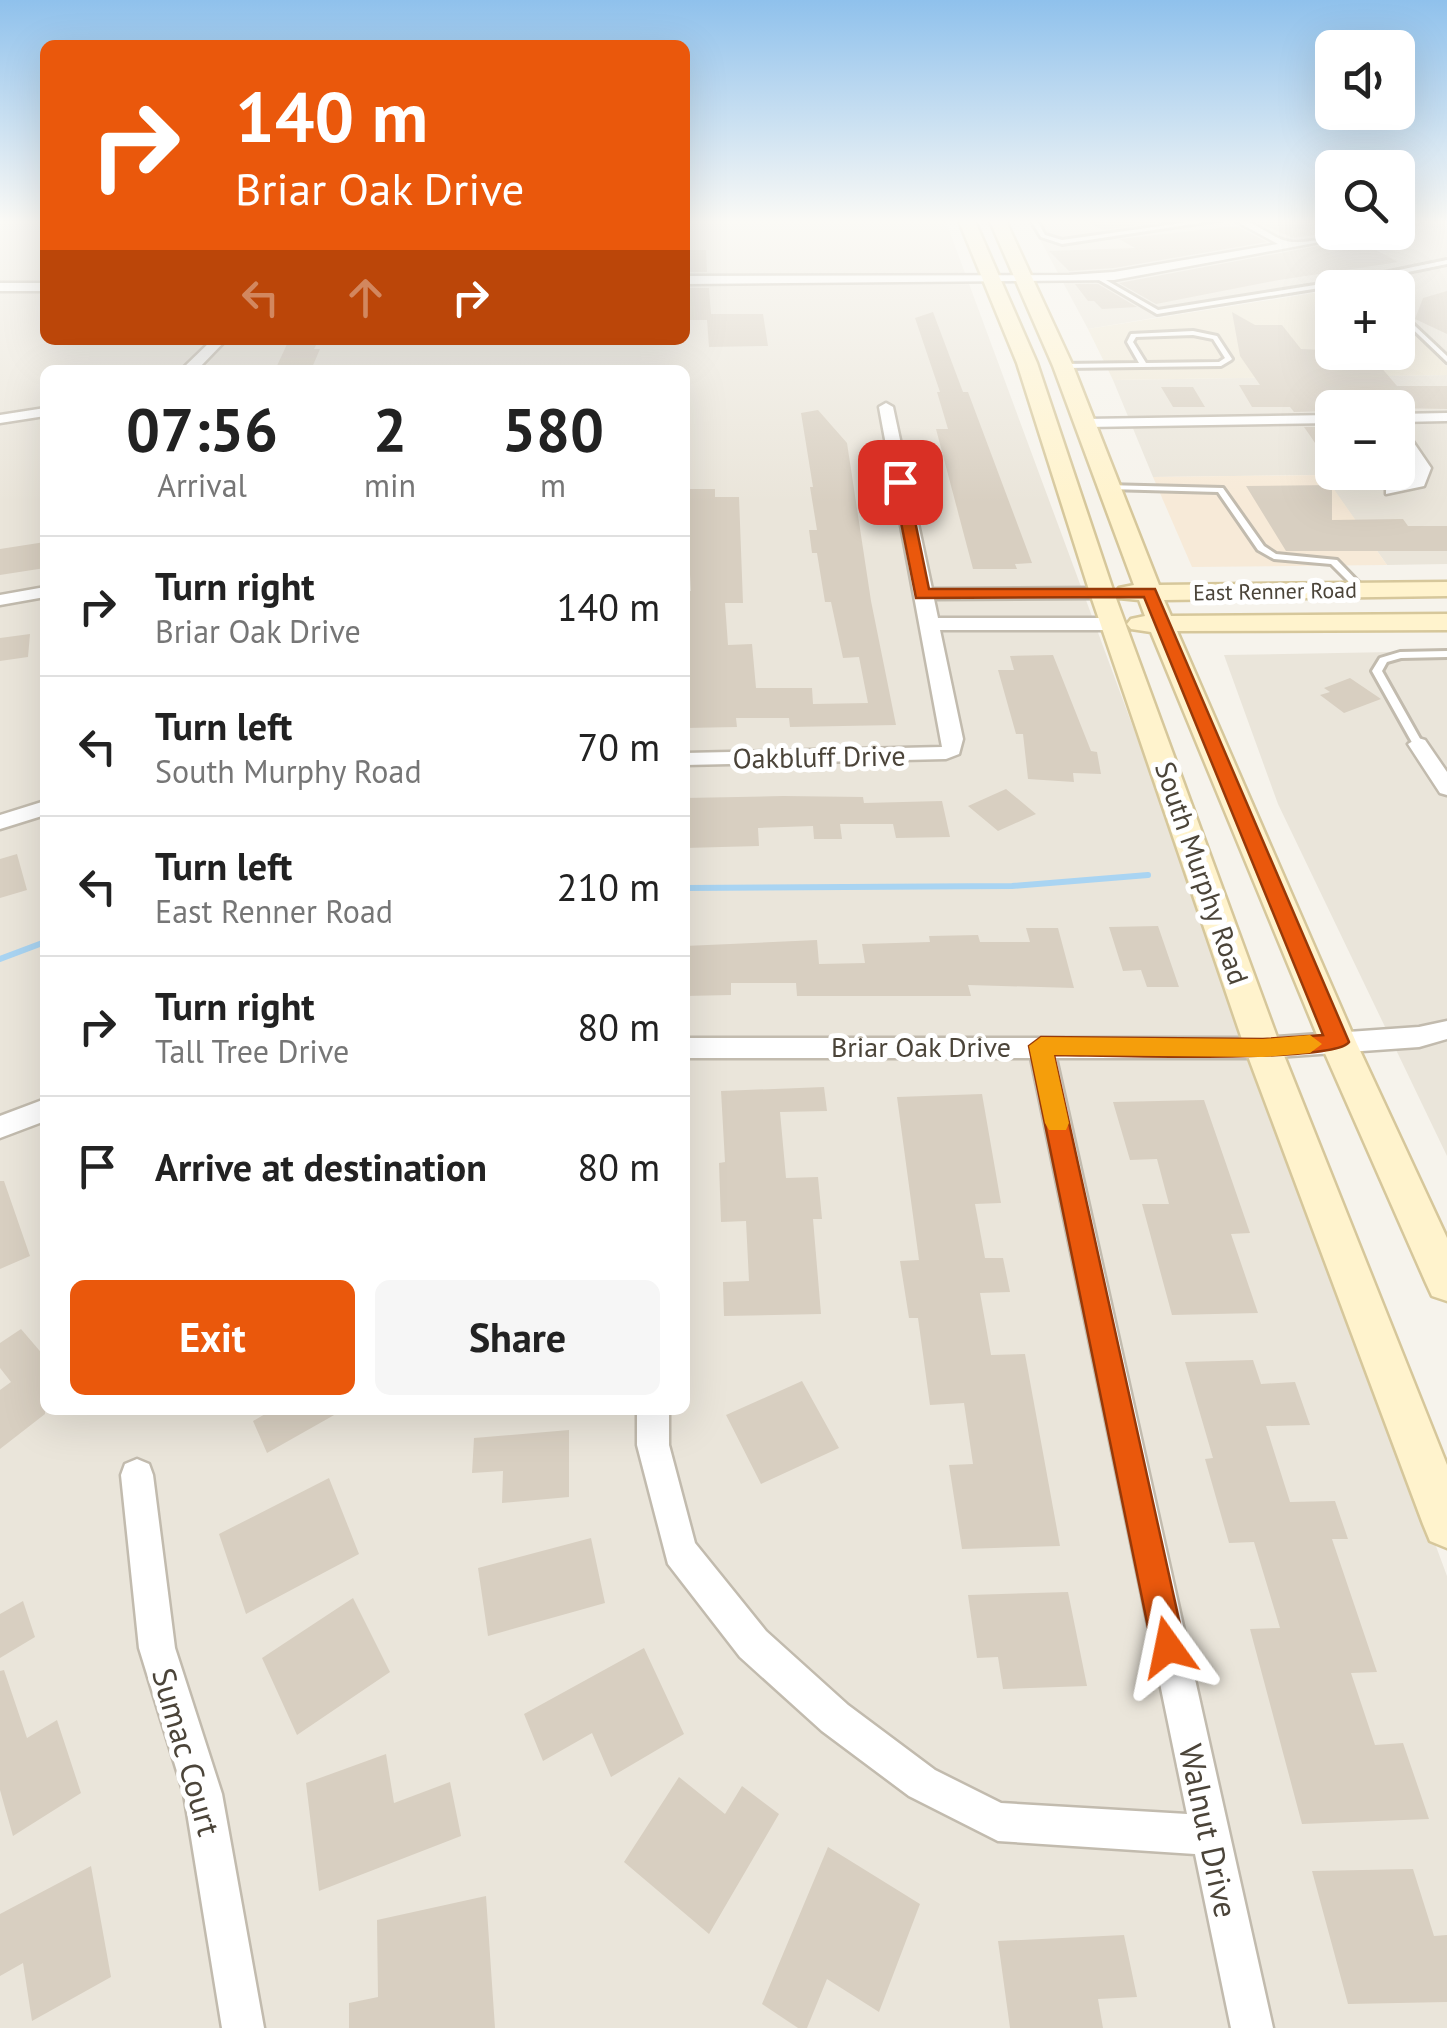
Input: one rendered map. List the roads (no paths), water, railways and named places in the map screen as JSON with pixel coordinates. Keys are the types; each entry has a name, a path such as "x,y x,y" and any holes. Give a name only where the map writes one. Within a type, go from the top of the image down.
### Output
{"main road":[{"name":"South Murphy Road","path":"1006,314 1028,363 1102,593 1263,1048 1447,1524"},
{"name":"South Murphy Road","path":"1040,314 1086,422 1161,624 1338,1042 1447,1283"},
{"name":"East Renner Road","path":"1102,593 1447,589"},
{"name":"East Renner Road","path":"1114,624 1447,622"}],"street":[{"path":"195,365 215,345"},
{"path":"886,406 928,624"},
{"path":"0,419 40,413"},
{"path":"1415,418 1447,417"},
{"path":"1086,422 1315,418"},
{"path":"1415,457 1422,468 1415,484"},
{"path":"0,600 40,593"},
{"name":"East Renner Road","path":"922,594 1102,593"},
{"name":"East Renner Road","path":"928,624 1114,624"},
{"name":"Oakbluff Drive","path":"690,758 939,755 952,750 953,739 928,624"},
{"path":"1418,744 1447,743"},
{"path":"1418,744 1447,788"},
{"path":"0,822 40,810"},
{"name":"Briar Oak Drive","path":"690,1048 1263,1048 1419,1037 1447,1030"},
{"name":"Walnut Drive","path":"1041,1046 1252,2028"},
{"path":"0,1127 40,1112"},
{"path":"654,1415 654,1444 680,1552 753,1644 836,1718 922,1783 998,1822 1208,1835"},
{"name":"Sumac Court","path":"137,1475 157,1648 204,1794 244,2028"}],"lane":[{"path":"1415,329 1447,360"},
{"path":"1064,366 1144,365 1220,364 1229,359 1215,337 1193,333 1133,336 1130,342 1144,365"},
{"path":"1108,487 1220,490 1261,548 1274,556 1334,562 1363,590"},
{"path":"1418,744 1377,671 1383,660 1400,655 1447,654"}],"waterway":[{"path":"690,888 1012,886 1148,875"},
{"path":"0,959 40,944"}]}
